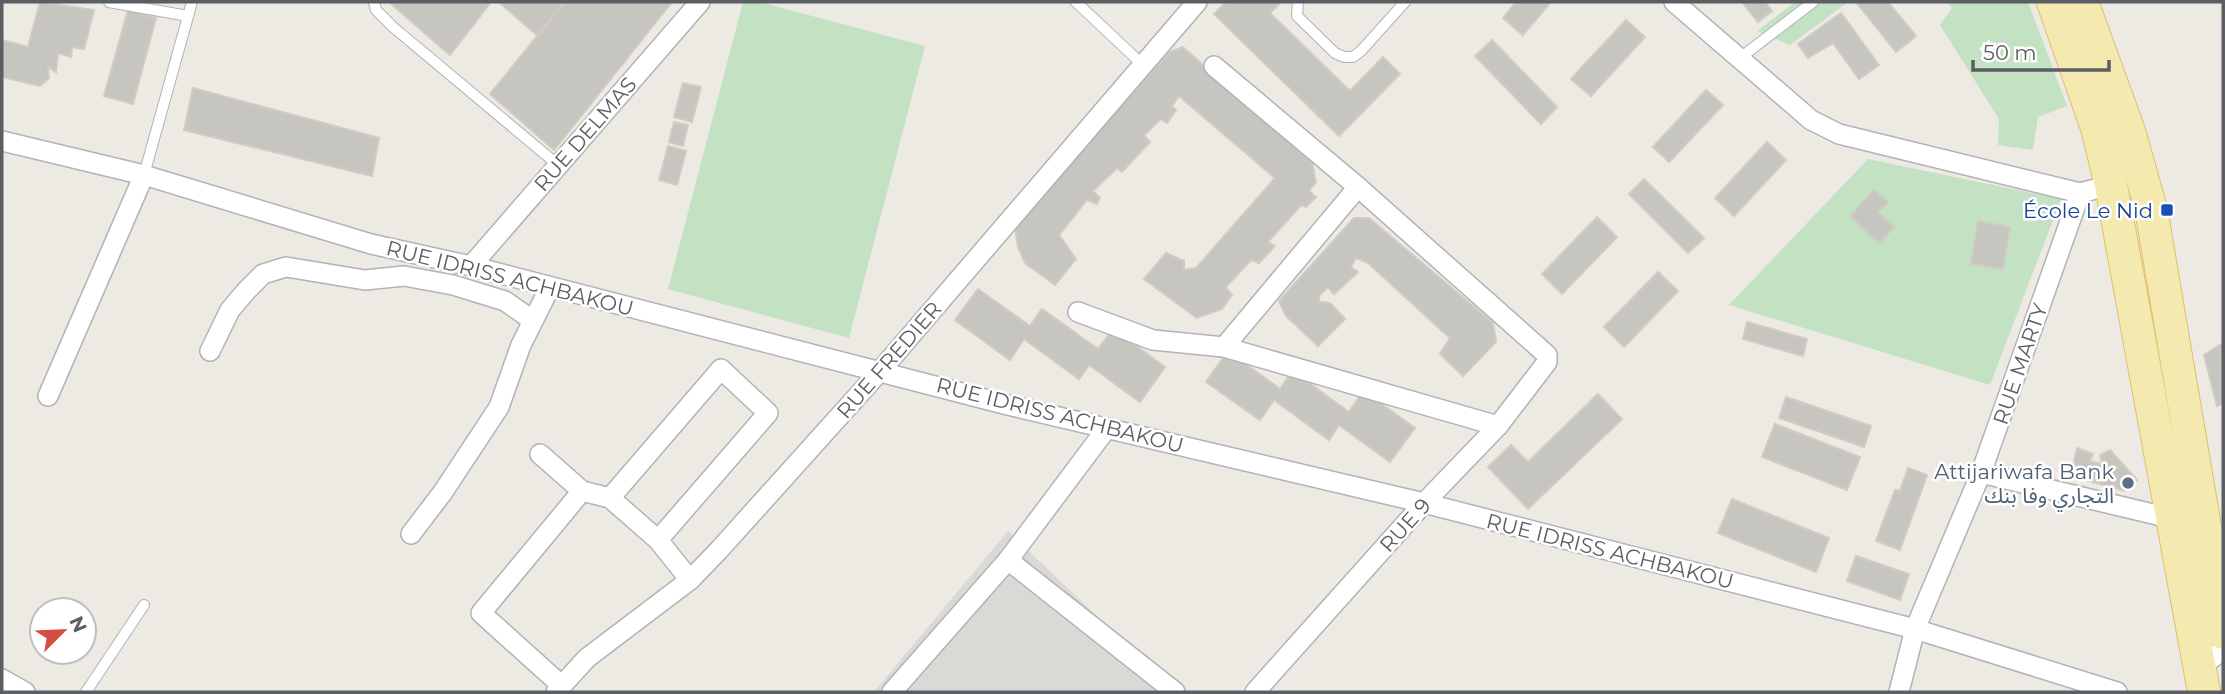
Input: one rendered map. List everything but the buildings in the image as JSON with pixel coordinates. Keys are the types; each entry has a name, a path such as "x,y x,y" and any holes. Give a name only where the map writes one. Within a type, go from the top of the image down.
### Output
{"main road":[{"path":"2053,2 2097,128 2111,185 2170,517 2209,670"},
{"path":"2082,2 2129,131 2151,208 2223,633"}],"street":[{"name":"RUE DELMAS","path":"471,266 700,2"},
{"name":"RUE FREDIER","path":"559,688 596,650 690,580 881,370 1196,2"},
{"path":"1674,2 1811,120 1839,134 2080,193 2111,185"},
{"path":"1214,66 1358,187 1224,347"},
{"name":"RUE IDRISS ACHBAKOU","path":"2,141 144,175 371,244 471,266 1107,428 1424,503 1915,629 2117,692"},
{"path":"48,396 144,175"},
{"name":"RUE 9","path":"1255,692 1424,503 1497,426 1547,362 1547,355 1358,187"},
{"name":"RUE MARTY","path":"1899,692 1915,629 1982,473 2080,193"},
{"path":"210,351 230,310 247,290 263,274 286,267 365,280 404,276 453,285 505,301 532,320"},
{"path":"411,534 443,492 499,407 532,320 550,287"},
{"path":"1077,313 1153,340 1224,347 1497,426"},
{"path":"610,498 721,369 768,413 658,540"},
{"path":"900,690 1008,561 1107,428"},
{"path":"540,454 582,491 610,498 658,540 690,580"},
{"path":"1982,473 2170,517"},
{"path":"559,688 481,612 582,491"},
{"path":"1008,561 1175,692"},
{"path":"2,678 25,692"}],"lane":[{"path":"109,2 188,16"},
{"path":"144,175 192,2"},
{"path":"374,2 376,10 393,27 558,165"},
{"path":"1076,2 1143,65"},
{"path":"1298,2 1297,16 1302,24 1344,58 1353,57 1362,51 1405,2"},
{"path":"1740,58 1813,2"},
{"path":"86,692 144,604"}],"shaded area":[{"path":"1008,531 1176,692 874,692"}],"green space":[{"path":"743,2 759,2 925,46 849,338 668,289"},
{"path":"1795,2 1848,2 1790,45 1757,31"},
{"path":"1947,2 2028,2 2067,106 2038,117 2033,150 1998,145 1999,119 1940,25 1952,8"},
{"path":"1868,159 2061,199 1990,385 1729,305"}],"place":[{"name":"École Le Nid","path":"2167,210"},
{"name":"Attijariwafa Bank التجاري وفا بنك","path":"2128,483"}]}
